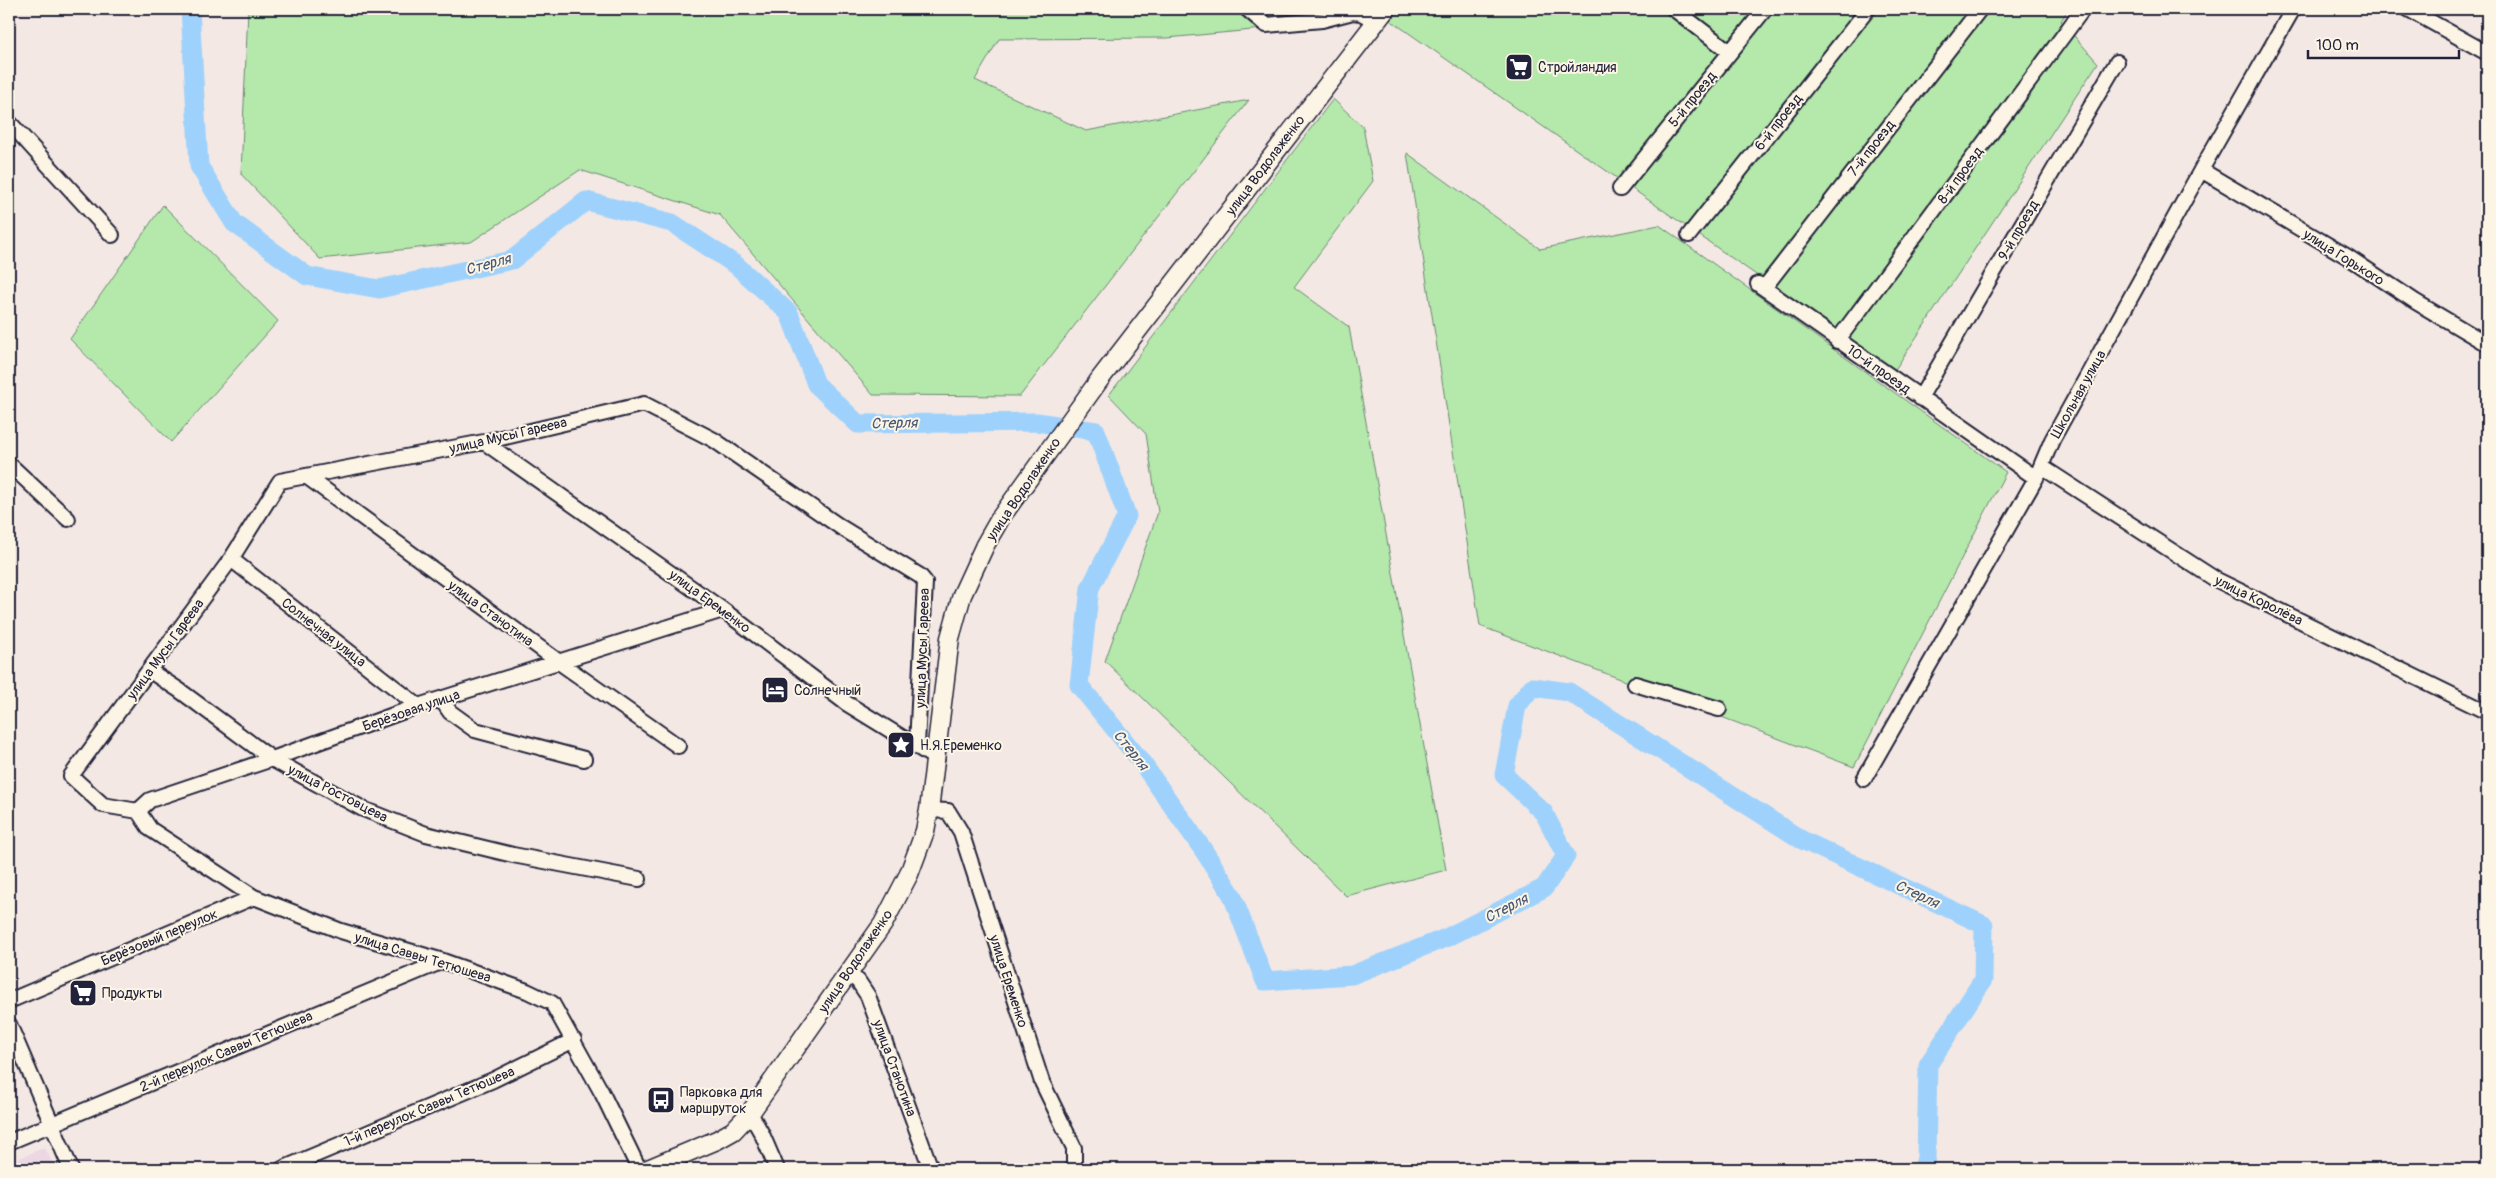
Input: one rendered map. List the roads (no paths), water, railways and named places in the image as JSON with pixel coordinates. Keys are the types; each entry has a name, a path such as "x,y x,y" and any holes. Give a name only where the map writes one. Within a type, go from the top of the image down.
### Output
{"main road":[{"name":"улица Водолаженко","path":"648,1169 717,1140 733,1131 750,1113 784,1061 883,924 909,874 925,831 937,759 950,638 962,595 985,545 1034,470 1100,379 1380,15"}],"street":[{"path":"1247,9 1266,25 1322,20 1353,12 1380,15"},
{"path":"1674,9 1730,52"},
{"name":"5-й проезд","path":"1620,189 1765,9"},
{"name":"6-й проезд","path":"1689,235 1868,9"},
{"name":"7-й проезд","path":"1761,286 1980,9"},
{"name":"8-й проезд","path":"1837,341 2082,9"},
{"name":"Школьная улица","path":"1864,779 2039,472 2052,440 2201,170 2293,9"},
{"path":"2408,9 2487,53"},
{"name":"9-й проезд","path":"1920,398 2117,62"},
{"path":"9,122 112,235"},
{"name":"улица Горького","path":"2201,170 2348,257 2416,302 2487,344"},
{"name":"10-й проезд","path":"1761,286 1920,398 2039,472"},
{"name":"улица Мусы Гареева","path":"138,810 104,805 71,776 231,559 280,481 484,442 644,404 714,440 842,528 920,576 925,582 917,745"},
{"name":"улица Еременко","path":"484,442 723,610 846,703 937,759"},
{"path":"9,464 68,518"},
{"name":"улица Королёва","path":"2039,472 2215,578 2487,712"},
{"name":"улица Станотина","path":"306,476 558,662 678,746"},
{"name":"Солнечная улица","path":"231,559 418,706"},
{"name":"Берёзовая улица","path":"138,810 150,800 272,759 418,706 723,610"},
{"name":"улица Ростовцева","path":"150,671 179,690 272,759 363,809 426,834 513,855 639,879"},
{"path":"1635,684 1719,709"},
{"path":"441,699 450,712 475,730 584,759"},
{"name":"улица Саввы Тетюшева","path":"138,810 150,829 254,897 341,931 443,961 527,991 552,1004 574,1040 639,1169"},
{"name":"улица Еременко","path":"929,810 948,811 961,832 1042,1082 1074,1148 1074,1169"},
{"name":"Берёзовый переулок","path":"9,1001 254,897"},
{"name":"2-й переулок Саввы Тетюшева","path":"9,1142 443,961"},
{"name":"улица Станотина","path":"848,974 858,981 868,996 931,1169"},
{"path":"9,1024 71,1169"},
{"name":"1-й переулок Саввы Тетюшева","path":"282,1169 493,1080 574,1040"},
{"path":"750,1113 762,1134 777,1169"}],"waterway":[{"name":"Стерля","path":"190,9 199,166 234,223 307,276 379,289 512,260 586,201 672,223 736,265 789,313 816,384 858,424 1037,422 1096,431 1127,516 1090,588 1079,685 1140,760 1204,851 1232,895 1265,981 1352,975 1448,937 1544,888 1566,856 1544,813 1504,775 1517,706 1532,687 1569,692 1802,840 1984,925 1983,980 1928,1065 1926,1158 1923,1169"}],"place":[{"name":"Стройландия","path":"1519,67"},
{"name":"Солнечный","path":"775,690"},
{"name":"Н.Я.Еременко","path":"901,745"},
{"name":"Продукты","path":"83,993"},
{"name":"Парковка для маршруток","path":"661,1100"}]}
